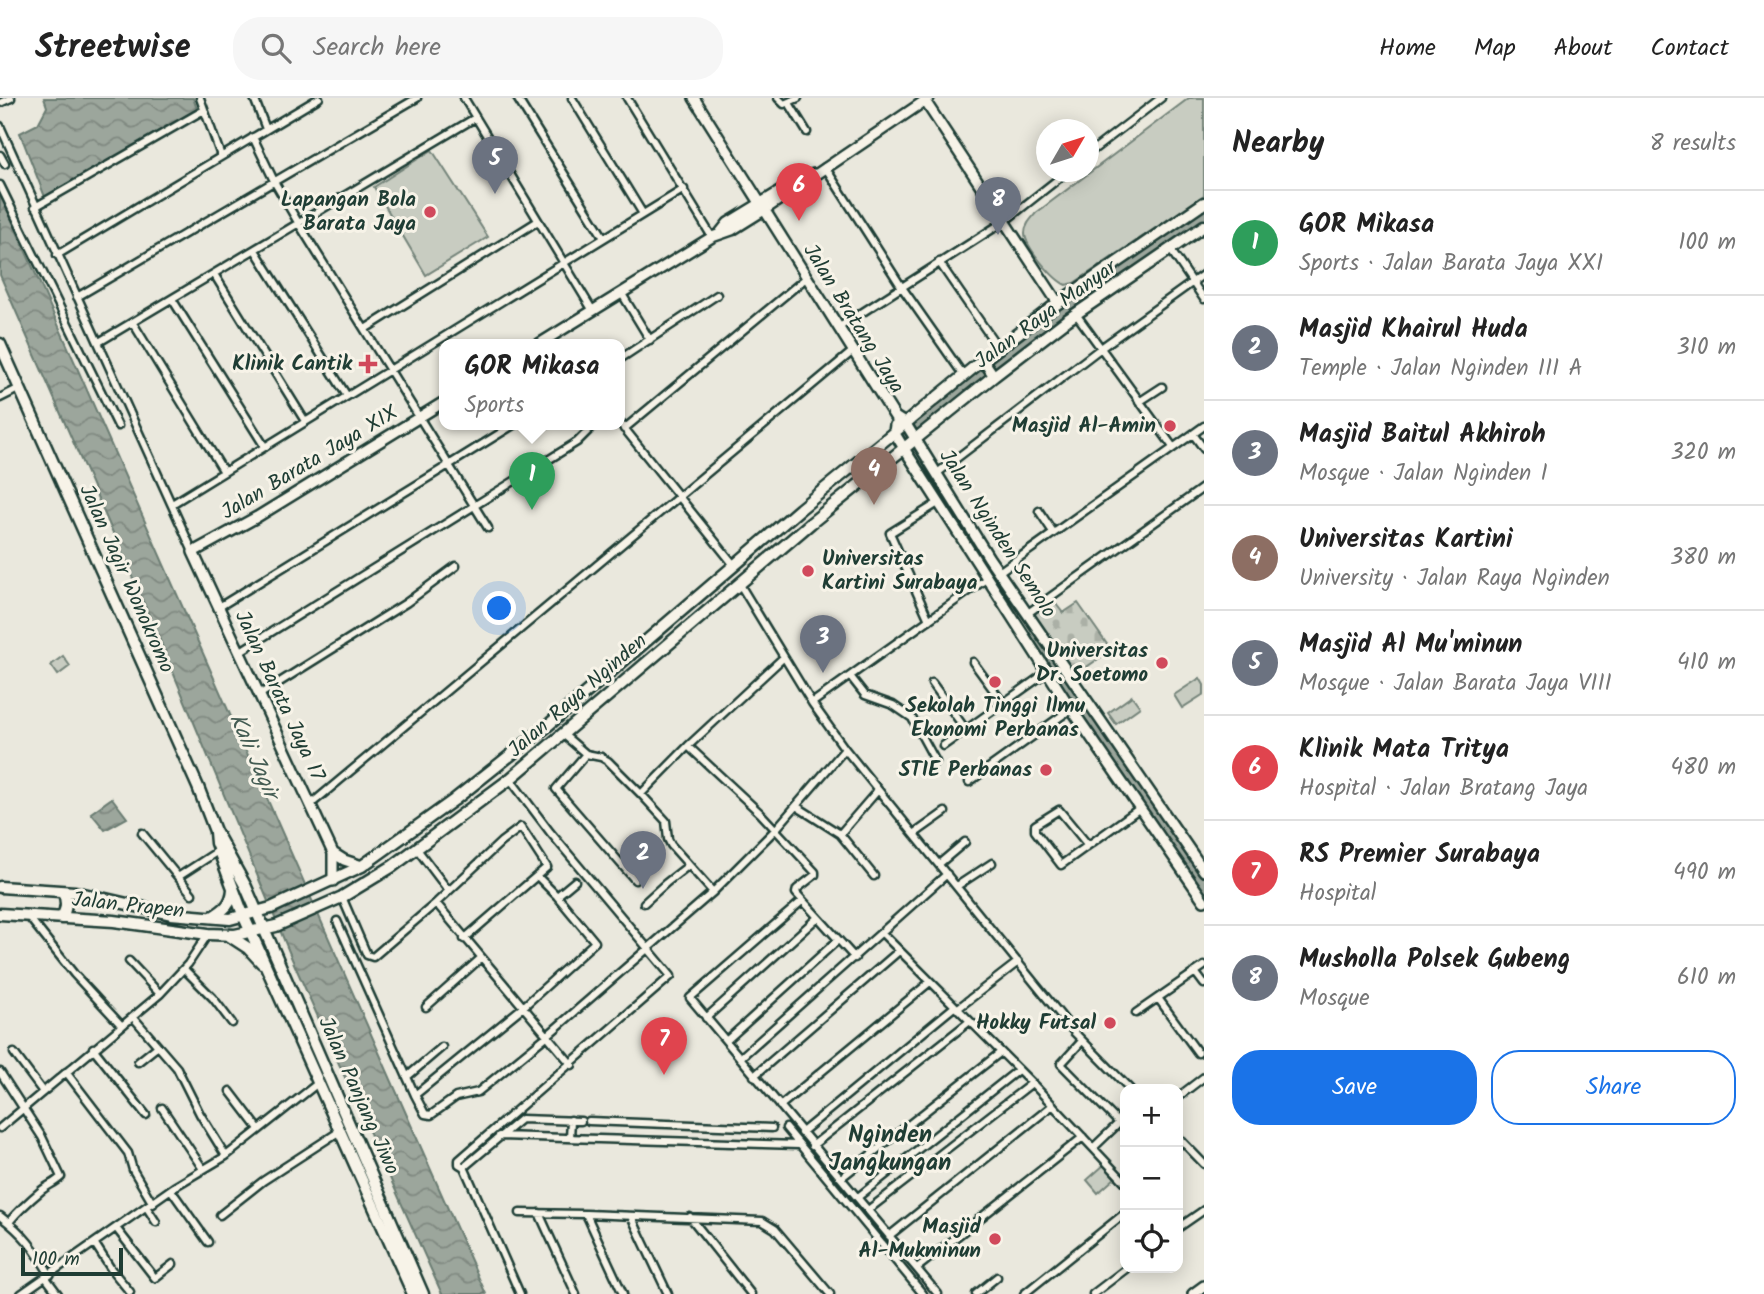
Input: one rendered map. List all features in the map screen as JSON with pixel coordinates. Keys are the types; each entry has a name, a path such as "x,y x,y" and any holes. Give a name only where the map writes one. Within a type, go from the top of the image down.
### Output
{"main road":[{"name":"Jalan Bratang Jaya","path":"694,98 910,439"},
{"path":"547,339 716,235 728,223 810,180 814,174 925,99"},
{"name":"Jalan Raya Manyar","path":"925,99 1058,303"},
{"name":"Jalan Raya Manyar","path":"910,439 964,376 988,368 999,349 1058,303 1204,203"},
{"name":"Jalan Raya Manyar","path":"910,439 988,368 1076,314 1204,226"},
{"name":"Jalan Jagir Wonokromo","path":"0,344 198,787 215,831 257,913"},
{"name":"Jalan Barata Jaya XIX","path":"193,552 257,517 439,405"},
{"name":"Jalan Bratang Jaya","path":"894,432 895,417"},
{"name":"Jalan Raya Manyar","path":"894,432 910,439"},
{"name":"Jalan Nginden Semolo","path":"894,432 910,439 936,474 999,572 1009,601 1047,672 1071,709 1131,780 1140,808 1194,870"},
{"name":"Jalan Raya Nginden","path":"244,917 315,890 362,866 476,783 594,687 734,565 894,432"},
{"name":"Jalan Nginden Semolo","path":"910,439 938,503 984,580 1028,613 1131,780 1194,870 1204,901"},
{"name":"Jalan Raya Nginden","path":"252,931 276,926 326,905 417,849 564,735 910,439"},
{"path":"800,509 811,523"},
{"name":"Jalan Barata Jaya 17","path":"193,552 333,853 333,881"},
{"path":"594,687 604,699"},
{"name":"Jalan Jagir Wonokromo","path":"215,831 218,851 252,931"},
{"path":"333,853 362,866"},
{"name":"Jalan Prapen","path":"0,887 103,897 171,914 209,918 244,917"},
{"path":"209,918 226,907 232,898 233,888"},
{"path":"63,915 64,895"},
{"name":"Jalan Panjang Jiwo","path":"257,913 423,1294"},
{"name":"Jalan Prapen","path":"0,914 63,915 208,934 228,935 252,931"},
{"name":"Jalan Panjang Jiwo","path":"252,931 413,1294"},
{"path":"228,935 248,948 272,978"},
{"path":"1193,1294 1204,1286"}],"street":[{"path":"0,103 11,98"},
{"path":"200,98 221,156"},
{"path":"254,98 266,129"},
{"path":"57,256 319,98"},
{"path":"77,297 417,98"},
{"path":"464,98 593,311"},
{"path":"517,98 604,238"},
{"path":"572,98 643,214"},
{"path":"627,98 716,235"},
{"path":"778,98 784,104 798,98"},
{"path":"1099,146 1161,98"},
{"path":"789,103 807,132"},
{"path":"35,207 204,110"},
{"path":"99,342 475,118"},
{"path":"0,126 193,552"},
{"path":"253,137 299,224 488,528"},
{"path":"0,155 5,164"},
{"path":"825,167 901,286 964,376"},
{"path":"838,328 1005,221 1054,182"},
{"path":"0,185 118,426"},
{"path":"440,339 684,189"},
{"path":"365,329 538,221"},
{"path":"1170,249 1204,299"},
{"path":"255,250 346,396"},
{"path":"939,262 999,349"},
{"path":"214,274 305,421"},
{"path":"936,474 1101,348 1204,274"},
{"path":"625,424 806,278"},
{"path":"622,294 650,340"},
{"path":"625,356 718,295"},
{"path":"172,299 265,447"},
{"path":"1076,314 1173,447"},
{"path":"133,324 224,472"},
{"path":"172,504 439,340"},
{"path":"310,805 853,351"},
{"path":"1139,402 1162,387"},
{"path":"0,398 20,388"},
{"path":"999,572 1204,426"},
{"path":"219,607 506,430"},
{"path":"239,652 577,442 589,430"},
{"path":"625,430 734,565"},
{"path":"1193,434 1204,449"},
{"path":"1028,613 1204,487"},
{"path":"929,620 891,534 938,503"},
{"path":"1039,511 1054,532"},
{"path":"259,695 406,603 457,566"},
{"path":"812,703 984,580"},
{"path":"739,583 812,703 845,749 1082,1041 1125,1084"},
{"path":"641,794 688,746 784,657"},
{"path":"973,662 1003,703"},
{"path":"943,746 1047,672"},
{"path":"849,677 865,695 893,705 912,718 936,762"},
{"path":"932,683 966,730"},
{"path":"969,782 1071,709"},
{"path":"564,735 586,754 608,761 664,818 669,842 713,892"},
{"path":"688,746 776,829 816,873 797,889 796,893 855,958"},
{"path":"337,920 415,1095 425,1114 431,1115 459,1096 478,1092 713,892 776,829 845,749"},
{"path":"586,754 556,789 635,880"},
{"path":"510,779 550,832 671,976 572,1065 459,1160 458,1164 464,1167 520,1294"},
{"path":"840,834 878,790"},
{"path":"796,806 840,834 874,876"},
{"path":"1088,845 1059,810 1035,825 1035,831 1061,865 1140,808"},
{"path":"914,834 946,812"},
{"path":"342,897 370,957 436,903 520,827 546,865 546,869 464,939"},
{"path":"142,833 192,894"},
{"path":"939,864 965,842"},
{"path":"417,849 448,890"},
{"path":"178,877 218,851"},
{"path":"957,886 992,863"},
{"path":"644,903 689,865"},
{"path":"740,1058 947,874"},
{"path":"415,1095 523,1007 595,942 537,876"},
{"path":"557,896 575,881"},
{"path":"779,1128 799,1145 924,1294 936,1292 690,998 802,901"},
{"path":"436,903 572,1065"},
{"path":"28,916 74,974 122,1026"},
{"path":"706,1017 817,918"},
{"path":"883,933 1032,1083 1120,1177"},
{"path":"0,1128 160,994 184,970 208,934"},
{"path":"726,1041 838,940"},
{"path":"754,1076 900,951"},
{"path":"426,1007 481,958"},
{"path":"129,961 160,994"},
{"path":"801,1133 955,1008 1018,962"},
{"path":"1136,1013 1204,965"},
{"path":"184,970 214,998 232,1023"},
{"path":"1195,972 1204,984"},
{"path":"780,1106 930,982"},
{"path":"1158,998 1198,1053"},
{"path":"133,1017 177,1068 200,1115 226,1156"},
{"path":"812,1146 970,1021"},
{"path":"1082,1041 1061,1064 1119,1123 1093,1148"},
{"path":"138,1062 158,1046"},
{"path":"408,1076 442,1047"},
{"path":"93,1048 146,1115"},
{"path":"841,1178 1001,1052"},
{"path":"14,1053 43,1092"},
{"path":"858,1197 1018,1070"},
{"path":"0,1072 42,1137 61,1177 26,1202 9,1222"},
{"path":"66,1072 128,1153 156,1222"},
{"path":"1183,1093 1204,1077"},
{"path":"23,1293 171,1190 226,1156 318,1083"},
{"path":"868,1210 1032,1083"},
{"path":"230,1091 259,1129"},
{"path":"888,1236 1053,1105"},
{"path":"162,1108 203,1169"},
{"path":"464,1167 521,1119 779,1128 793,1123"},
{"path":"570,1138 571,1120"},
{"path":"220,1214 263,1181 340,1131"},
{"path":"499,1136 799,1145"},
{"path":"917,1268 1083,1137"},
{"path":"1183,1142 1204,1164"},
{"path":"171,1190 208,1242"},
{"path":"1183,1225 1204,1210"},
{"path":"520,1213 762,1221 769,1224 830,1294"},
{"path":"539,1213 576,1294"},
{"path":"586,1214 623,1294"},
{"path":"0,1216 15,1226 32,1244 58,1294"},
{"path":"631,1216 668,1294"},
{"path":"690,1217 751,1294"},
{"path":"1024,1294 1120,1217"},
{"path":"116,1228 155,1278 173,1264"},
{"path":"94,1244 130,1292"},
{"path":"1093,1294 1120,1273"},
{"path":"975,1294 997,1277"}],"green space":[{"path":"1189,98 1204,98 1204,195 1074,283 1066,285 1041,262 1026,239 1026,227 1036,213 1077,182 1099,182 1099,166"},
{"name":"Lapangan Bola Barata Jaya","path":"432,150 488,237 426,275 374,187"},
{"path":"1052,599 1063,613 1078,603 1111,650 1075,675 1032,613"},
{"path":"63,656 70,666 58,675 51,665"},
{"path":"1200,678 1204,685 1204,694 1182,708 1174,695"},
{"path":"1132,696 1140,707 1116,724 1108,713"},
{"path":"1104,1165 1115,1178 1098,1193 1087,1180"}],"water":[{"path":"44,98 193,98 197,109 45,197 20,133 38,124 47,107"},
{"name":"Kali Jagir","path":"0,193 486,1294 442,1294 292,959 156,631 0,275"},
{"path":"112,798 127,818 105,830 91,813"}],"waterway":[{"path":"910,452 903,440 984,372 1204,214"},
{"path":"953,517 1093,731 1204,888"}],"place":[{"name":"Masjid Al Mu'minun","path":"495,194"},
{"name":"Lapangan Bola Barata Jaya","path":"430,212"},
{"name":"Klinik Mata Tritya","path":"799,221"},
{"name":"Musholla Polsek Gubeng","path":"998,235"},
{"name":"Klinik Cantik","path":"368,364"},
{"name":"Masjid Al-Amin","path":"1170,426"},
{"name":"Universitas Kartini","path":"874,505"},
{"name":"GOR Mikasa","path":"532,510"},
{"name":"Universitas Kartini Surabaya","path":"808,571"},
{"name":"Universitas Dr. Soetomo","path":"1162,663"},
{"name":"Masjid Baitul Akhiroh","path":"823,673"},
{"name":"Sekolah Tinggi Ilmu Ekonomi Perbanas","path":"995,682"},
{"name":"STIE Perbanas","path":"1046,770"},
{"name":"Masjid Khairul Huda","path":"643,889"},
{"name":"Hokky Futsal","path":"1110,1023"},
{"name":"RS Premier Surabaya","path":"664,1075"},
{"name":"Masjid Al-Mukminun","path":"995,1239"}],"district":[{"name":"Nginden Jangkungan","path":"890,1149"}]}
